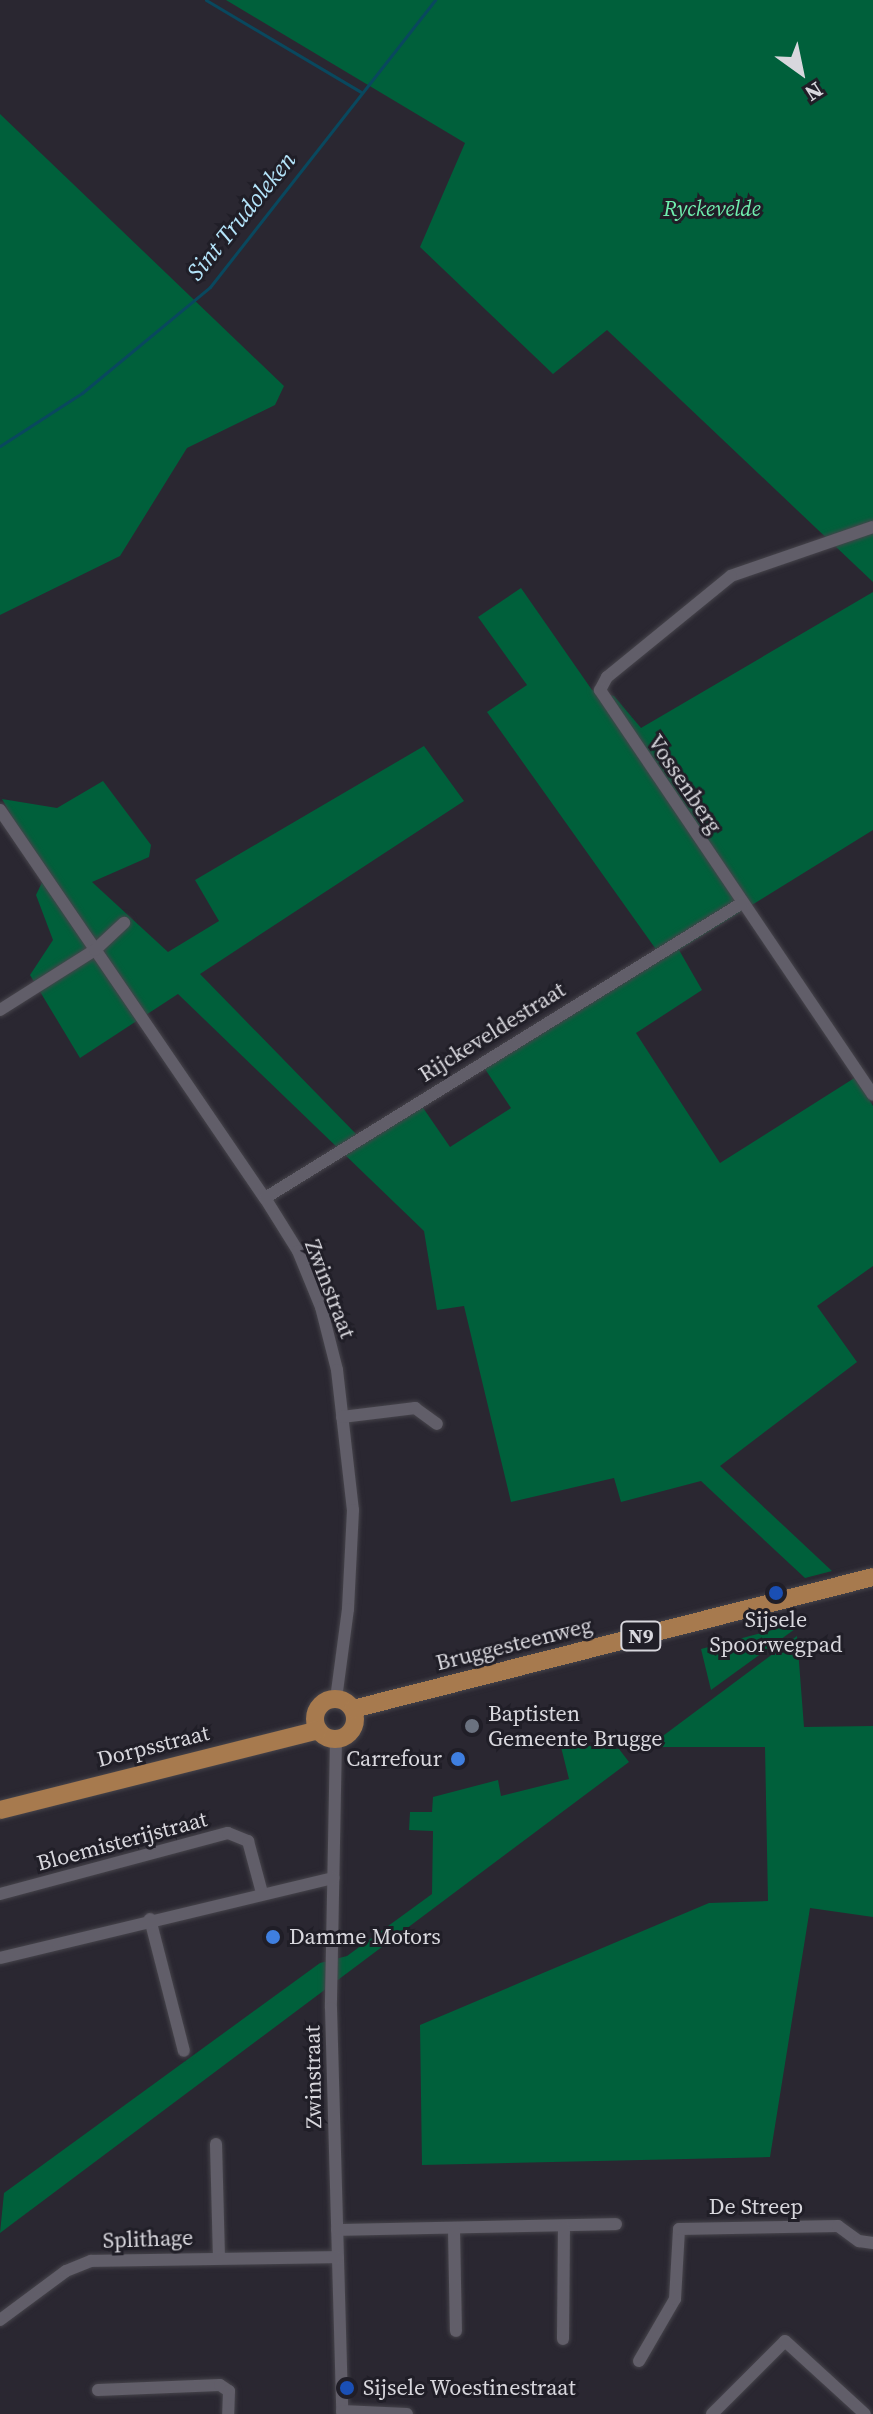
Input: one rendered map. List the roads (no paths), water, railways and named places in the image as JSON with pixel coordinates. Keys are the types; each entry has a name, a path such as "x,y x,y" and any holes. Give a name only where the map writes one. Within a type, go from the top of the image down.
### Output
{"main road":[{"name":"Bruggesteenweg","path":"354,1715 873,1577"},
{"name":"Bruggesteenweg","path":"354,1715 873,1587"},
{"path":"336,1699 354,1715 348,1734 336,1739 317,1723 322,1704 336,1699"},
{"name":"Dorpsstraat","path":"0,1807 317,1723"}],"street":[{"name":"Vossenberg","path":"873,527 744,569 722,582 607,677 600,690 873,1095"},
{"name":"Zwinstraat","path":"0,810 265,1198 298,1251 321,1307 342,1417 353,1510 348,1609 336,1699"},
{"name":"Rijckeveldestraat","path":"265,1198 742,903"},
{"path":"0,1010 95,950 124,923"},
{"path":"342,1417 415,1408 437,1424"},
{"name":"Zwinstraat","path":"336,1739 337,2230 342,2413"},
{"name":"Bloemisterijstraat","path":"0,1894 228,1833 248,1841 262,1893"},
{"path":"0,1958 150,1919 334,1878"},
{"path":"150,1919 184,2051"},
{"name":"Splithage","path":"216,2144 219,2257"},
{"path":"337,2230 564,2228 616,2224"},
{"name":"De Streep","path":"639,2361 675,2299 679,2229 838,2226 859,2241 873,2243"},
{"path":"563,2339 564,2228"},
{"path":"454,2230 456,2331"},
{"name":"Splithage","path":"0,2320 83,2263 219,2257 338,2257"},
{"path":"712,2414 785,2341 865,2414"},
{"path":"98,2390 220,2385 229,2391 228,2414"},
{"path":"342,2413 407,2414"}],"waterway":[{"path":"206,0 361,92"},
{"name":"Sint Trudoleken","path":"0,446 82,393 210,287 435,0"}],"place":[{"name":"Sijsele Spoorwegpad","path":"776,1593"},
{"name":"Baptisten Gemeente Brugge","path":"472,1726"},
{"name":"Carrefour","path":"458,1759"},
{"name":"Damme Motors","path":"273,1937"},
{"name":"Sijsele Woestinestraat","path":"347,2388"}],"park label":[{"name":"Ryckevelde","path":"712,209"}]}
